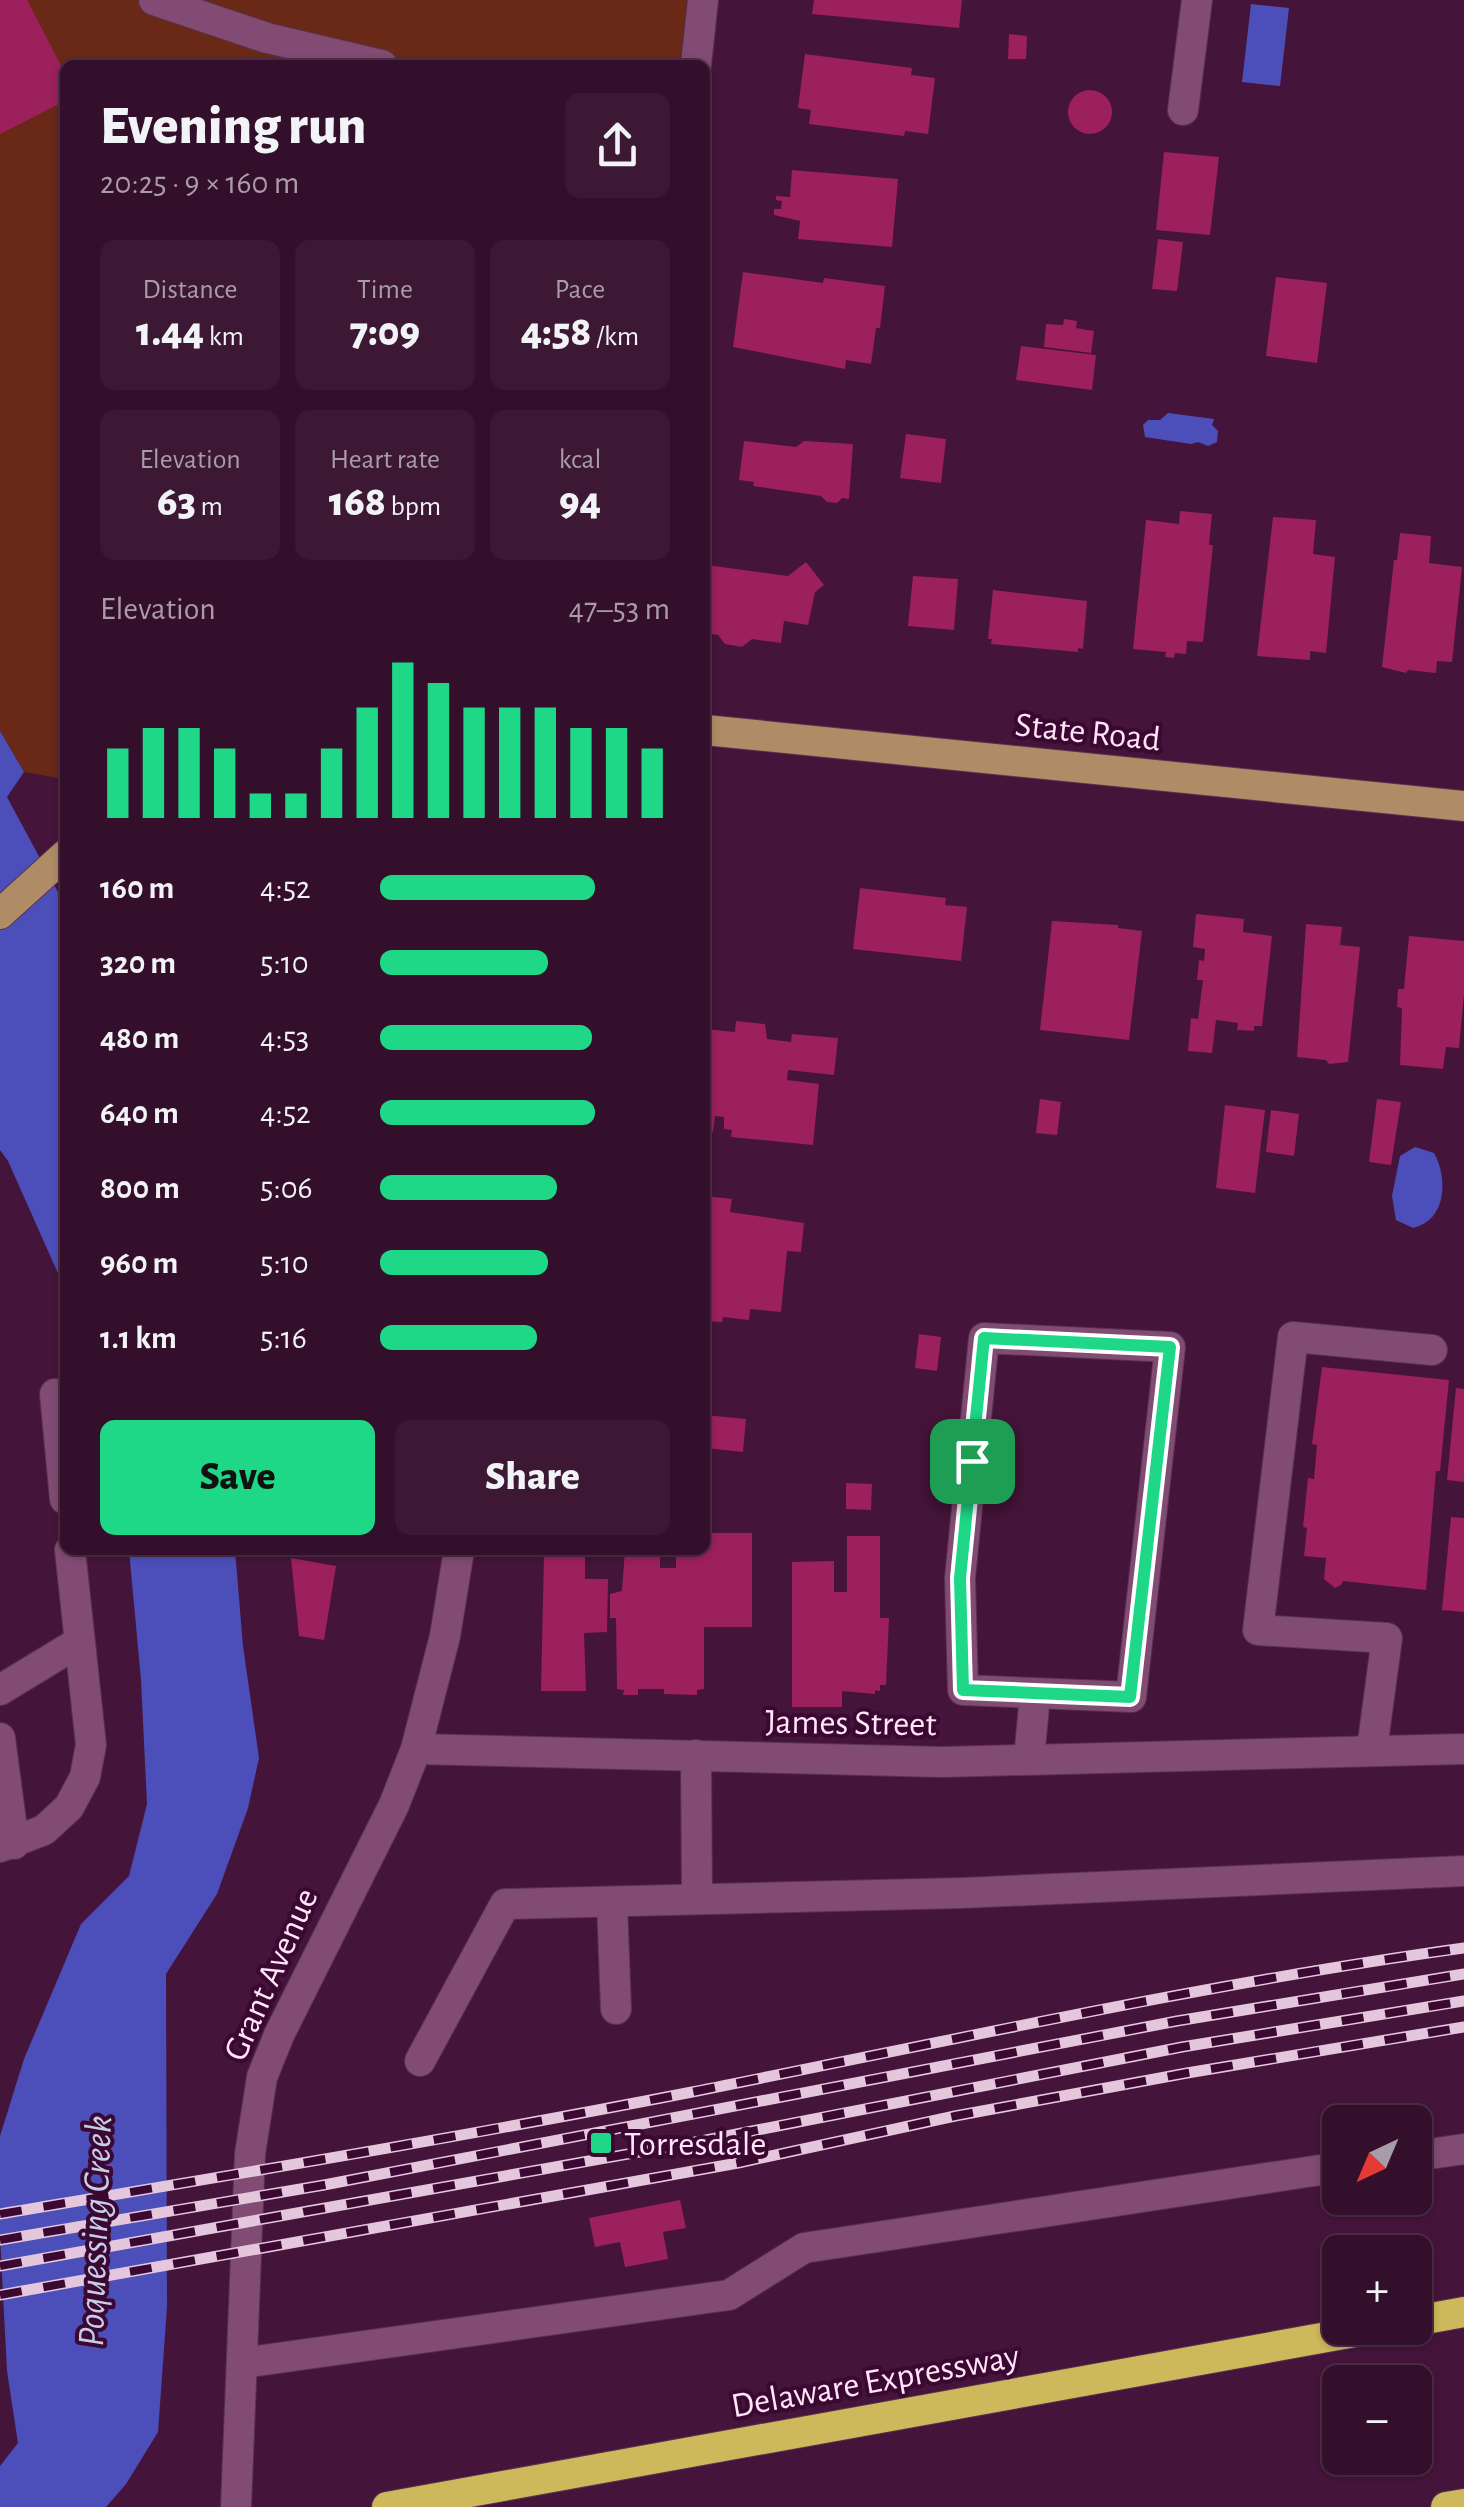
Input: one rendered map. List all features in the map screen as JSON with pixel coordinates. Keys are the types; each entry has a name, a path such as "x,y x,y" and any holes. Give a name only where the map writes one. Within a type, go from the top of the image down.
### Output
{"highway":[{"path":"1432,2317 1464,2312"},
{"name":"Delaware Expressway","path":"387,2507 1322,2338"},
{"path":"1446,2507 1464,2504"}],"main road":[{"name":"State Road","path":"710,731 1464,806"},
{"path":"0,914 60,860"}],"street":[{"path":"154,0 267,38 361,60"},
{"path":"697,60 703,0"},
{"path":"1183,110 1197,0"},
{"path":"1372,1749 1386,1638 1258,1630 1293,1337 1432,1350"},
{"path":"984,1338 1170,1347 1130,1697 1035,1695 963,1690 960,1578 984,1338"},
{"path":"55,1394 60,1446"},
{"path":"0,1738 7,1845 44,1830 69,1807 85,1777 91,1745 70,1555"},
{"name":"Grant Avenue","path":"236,2507 250,2154 262,2077 278,2034 394,1805 416,1748 445,1636 458,1555"},
{"path":"0,1690 79,1642"},
{"path":"1029,1760 1035,1695"},
{"name":"James Street","path":"416,1748 942,1762 1464,1749"},
{"path":"696,1756 697,1899"},
{"path":"420,2061 505,1904 962,1893 1464,1871"},
{"path":"612,1902 616,2010"},
{"path":"1432,2154 1464,2149"},
{"path":"242,2363 729,2295 804,2248 1322,2171"}],"shaded area":[{"path":"0,0 687,0 681,60 60,60 60,778 24,772 0,731"}],"water":[{"path":"1251,4 1289,8 1280,86 1242,82"},
{"path":"1168,413 1214,419 1217,442 1208,446 1145,437 1143,425"},
{"path":"0,731 24,772 7,797 60,896 60,1278 0,1150"},
{"path":"1415,1147 1434,1153 1441,1174 1442,1197 1433,1216 1413,1228 1396,1220 1392,1196 1400,1156"},
{"name":"Poquessing Creek","path":"129,1555 235,1555 259,1758 248,1808 217,1894 166,1974 167,2307 158,2432 126,2484 106,2507 0,2507 0,2466 18,2443 7,2371 0,2136 24,2059 81,1924 129,1876 147,1804"}],"building":[{"path":"0,0 27,0 60,63 60,104 0,134"},
{"path":"814,0 962,0 959,28 812,14"},
{"path":"1009,34 1027,36 1026,59 1008,59"},
{"path":"805,54 912,68 911,75 935,78 928,134 905,131 904,136 809,124 811,110 798,108"},
{"path":"1090,90 1105,97 1112,112 1105,127 1090,134 1075,127 1068,112 1075,97"},
{"path":"1164,152 1219,157 1210,235 1156,230"},
{"path":"792,170 898,179 892,247 798,239 800,221 774,215 774,209 781,209 782,201 776,200 776,196 790,197"},
{"path":"1158,239 1183,242 1177,291 1152,289"},
{"path":"743,272 823,283 824,278 885,286 871,364 846,360 845,369 733,347"},
{"path":"1276,277 1327,283 1317,363 1266,356"},
{"path":"1064,319 1077,321 1076,328 1094,331 1091,353 1044,347 1046,324 1063,325"},
{"path":"1021,346 1096,355 1092,390 1016,380"},
{"path":"906,434 946,439 941,483 900,478"},
{"path":"744,441 796,447 804,441 853,444 849,499 827,502 821,496 753,486 754,482 739,480"},
{"path":"1180,511 1212,514 1209,545 1213,545 1203,642 1187,641 1186,654 1175,653 1174,658 1165,657 1166,652 1133,649 1146,520 1179,524"},
{"path":"1273,517 1316,520 1313,554 1335,557 1326,653 1310,651 1310,660 1257,656"},
{"path":"1400,533 1431,536 1429,563 1462,567 1452,662 1437,661 1436,673 1406,673 1382,667"},
{"path":"806,562 824,585 815,592 808,625 784,621 781,643 752,639 742,647 725,644 718,635 710,634 710,566 788,576"},
{"path":"913,576 958,579 954,630 908,626"},
{"path":"993,590 1087,601 1083,649 1078,648 1078,652 991,644 992,639 988,639"},
{"path":"860,888 946,898 945,905 967,907 961,961 853,949"},
{"path":"1196,914 1244,919 1243,932 1272,936 1262,1026 1254,1026 1254,1031 1237,1030 1238,1023 1216,1020 1212,1053 1188,1051 1191,1018 1198,1019 1203,980 1197,980 1199,960 1204,961 1205,949 1193,947"},
{"path":"1052,921 1118,925 1142,931 1129,1040 1040,1030"},
{"path":"1306,924 1342,927 1340,945 1360,947 1348,1062 1329,1064 1326,1060 1297,1057"},
{"path":"1409,936 1464,941 1459,1048 1446,1047 1443,1069 1400,1065 1402,1008 1397,1007 1398,989 1404,989"},
{"path":"736,1021 765,1024 767,1039 791,1042 792,1034 838,1038 834,1075 788,1070 787,1080 819,1084 813,1145 731,1137 732,1130 724,1129 724,1117 715,1116 710,1132 710,1030 735,1032"},
{"path":"1040,1099 1061,1102 1057,1135 1036,1133"},
{"path":"1377,1099 1401,1102 1391,1165 1369,1162"},
{"path":"1225,1105 1265,1110 1255,1193 1216,1188"},
{"path":"1271,1110 1299,1114 1294,1156 1266,1152"},
{"path":"710,1197 732,1199 730,1212 804,1223 801,1252 787,1251 781,1312 750,1309 749,1320 723,1317 722,1322 710,1321"},
{"path":"919,1334 941,1337 937,1371 915,1368"},
{"path":"1322,1367 1449,1380 1440,1471 1436,1471 1426,1590 1343,1581 1335,1588 1324,1579 1326,1558 1304,1556 1307,1528 1303,1527 1308,1478 1314,1479 1317,1445 1312,1444"},
{"path":"1456,1388 1464,1389 1464,1482 1447,1480"},
{"path":"710,1415 746,1419 743,1452 710,1449"},
{"path":"846,1483 872,1484 871,1510 846,1509"},
{"path":"1451,1517 1464,1518 1464,1612 1442,1610"},
{"path":"710,1533 752,1533 752,1627 704,1627 704,1689 697,1690 697,1695 638,1689 638,1695 623,1695 624,1690 617,1689 616,1618 610,1618 610,1594 622,1591 625,1555 660,1555 660,1568 676,1568 676,1555 710,1555"},
{"path":"847,1536 880,1536 880,1618 889,1618 886,1685 880,1685 875,1694 842,1691 842,1707 792,1707 792,1562 834,1561 834,1592 847,1592"},
{"path":"544,1555 585,1555 585,1579 608,1579 607,1632 584,1633 586,1691 541,1691"},
{"path":"291,1558 336,1566 324,1640 299,1636"},
{"path":"680,2200 686,2228 663,2232 668,2259 625,2267 620,2242 595,2247 589,2218"}],"railway":[{"path":"0,2214 519,2125 1173,1996 1464,1948"},
{"path":"0,2240 324,2185 1177,2021 1464,1974"},
{"path":"0,2266 701,2141 1182,2047 1464,2001"},
{"path":"0,2295 738,2163 955,2116 1187,2073 1464,2027"}],"place":[{"name":"Torresdale","path":"601,2143"}],"route":[{"path":"984,1338 1170,1347 1130,1697 963,1690 960,1578 972,1461 984,1338"}]}
